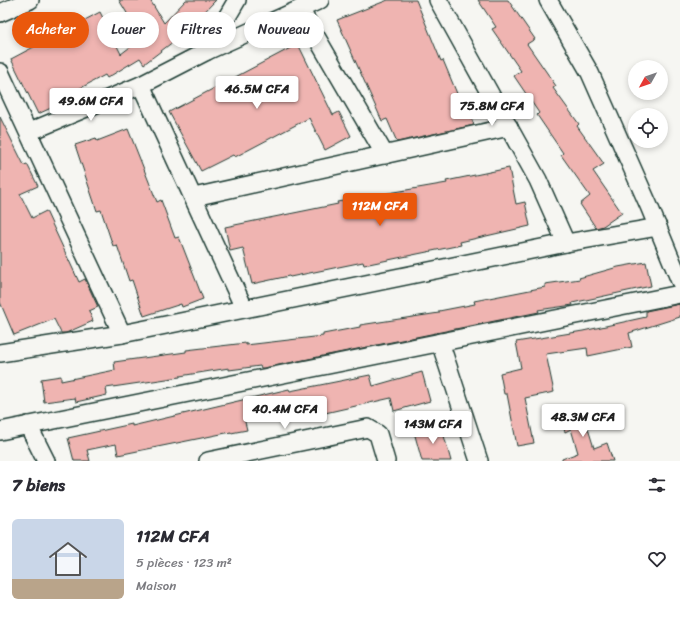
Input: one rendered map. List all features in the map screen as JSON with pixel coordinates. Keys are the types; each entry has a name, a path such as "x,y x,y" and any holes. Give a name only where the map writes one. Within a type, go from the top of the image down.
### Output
{"street":[{"path":"0,13 30,0"},
{"path":"207,50 238,0"},
{"path":"29,132 142,85 207,50 320,0"},
{"path":"438,0 538,180 566,243"},
{"path":"548,0 590,73 658,227 680,281"},
{"path":"300,9 385,155"},
{"path":"0,72 122,334"},
{"path":"142,85 244,308"},
{"path":"194,197 509,127"},
{"path":"0,353 122,334 566,243 658,227"},
{"path":"0,431 680,294"},
{"path":"440,342 479,461"},
{"path":"28,425 46,461"},
{"path":"208,461 368,428 378,434 386,461"}],"building":[{"path":"119,0 150,0 157,12 126,12"},
{"path":"186,0 216,0 204,12 175,12"},
{"path":"388,0 416,0 441,61 443,60 458,96 462,95 474,125 397,142 387,119 382,121 337,20"},
{"path":"478,0 508,0 535,39 527,44 556,86 553,88 579,124 577,126 604,164 593,171 622,213 603,226 596,228 580,204 590,196 561,155 563,153 537,115 539,113 514,76 521,71 492,29 496,27"},
{"path":"97,14 97,48 118,48 121,54 129,48 159,48 159,15 164,23 167,20 167,46 144,64 140,58 107,78 105,75 60,99 62,103 38,114 11,59 32,48 89,48 89,18"},
{"path":"290,48 300,48 333,115 339,112 351,136 325,150 309,118 235,157 233,155 201,171 169,112"},
{"path":"0,117 24,165 27,164 38,186 20,194 32,218 46,211 79,282 85,279 98,307 89,311 93,321 66,333 61,333 54,319 14,335 0,302"},
{"path":"128,129 157,202 161,200 175,238 179,237 203,299 182,307 181,304 144,316 132,280 129,281 117,245 113,246 101,210 97,211 75,145 96,138 97,141"},
{"path":"509,168 516,204 525,202 530,226 460,242 461,245 364,265 363,262 252,284 243,248 230,251 225,227 338,204 337,202 447,183 446,181"},
{"path":"646,262 651,286 572,303 573,305 538,310 539,312 264,368 261,368 260,366 229,370 229,368 106,388 107,395 76,402 75,398 44,402 41,379 61,376 61,381 115,370 114,362 186,352 186,350 323,336 323,334 360,327 360,325 439,313 439,311 475,304 474,301 545,287 545,284 580,279 579,278 618,267"},
{"path":"680,304 680,317 629,333 632,347 588,356 587,348 546,354 554,392 525,398 534,443 517,446 507,394 504,394 500,373 521,368 516,342 583,331 646,317 646,311"},
{"path":"422,372 430,401 394,411 391,398 312,416 311,411 275,420 273,412 244,418 247,430 118,455 116,444 87,450 90,461 74,461 68,438 132,424 132,426 289,389 290,391 370,375 373,386"},
{"path":"581,406 594,448 607,443 613,461 562,461 562,459 578,453 571,429 565,432 559,413"},
{"path":"441,425 451,461 422,461 414,432"}]}
